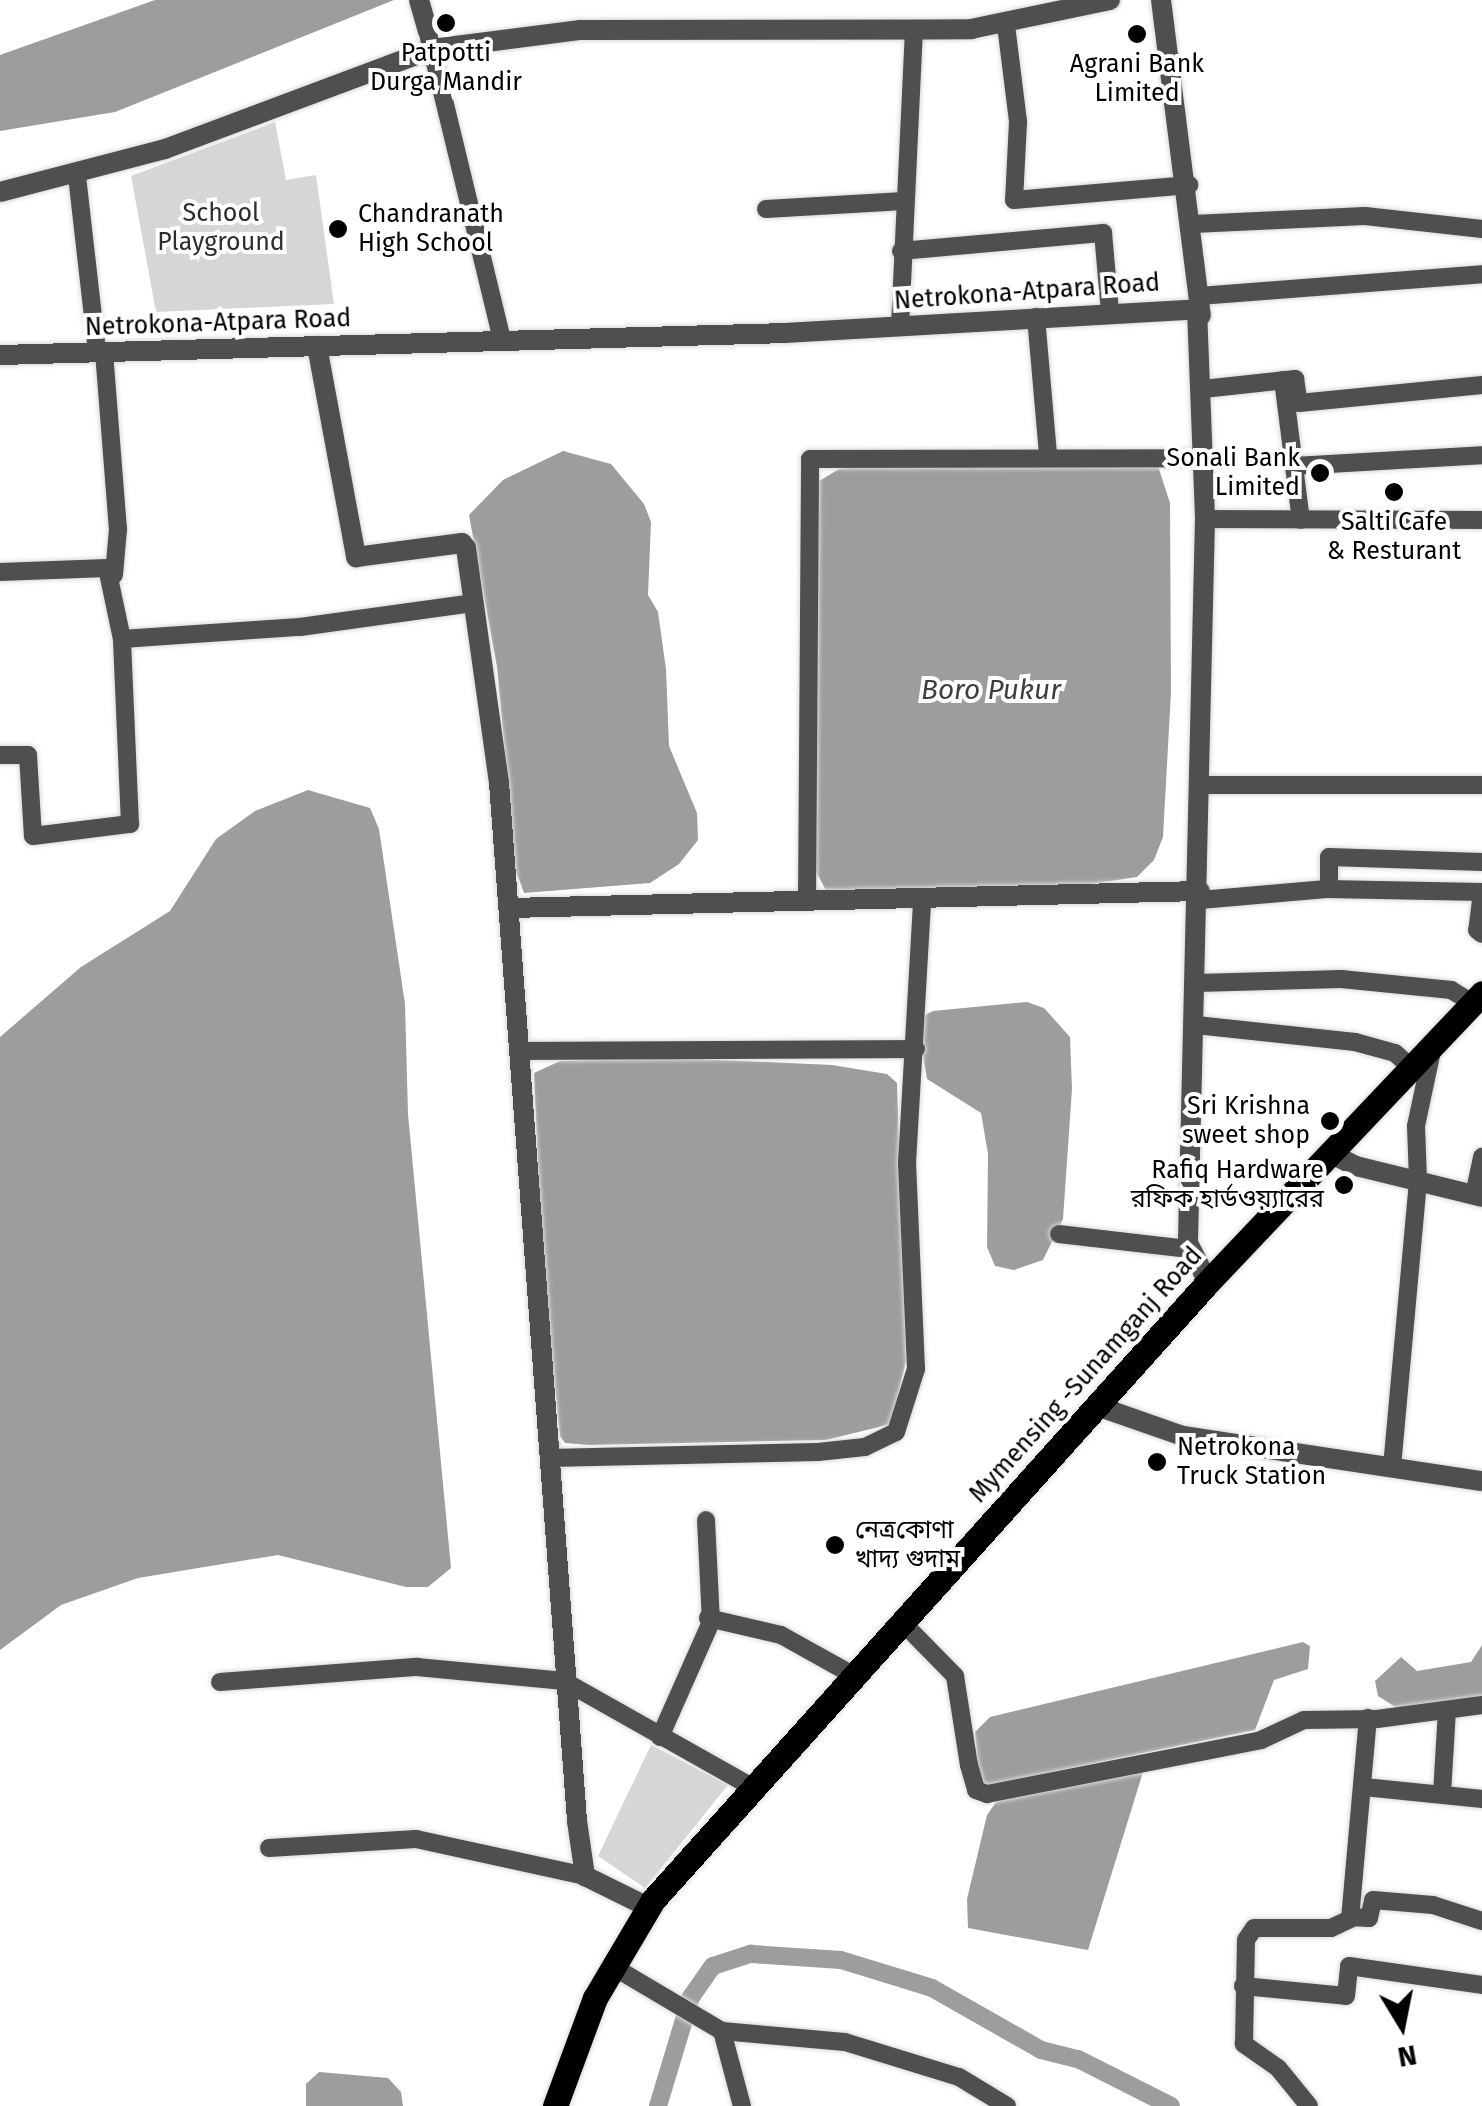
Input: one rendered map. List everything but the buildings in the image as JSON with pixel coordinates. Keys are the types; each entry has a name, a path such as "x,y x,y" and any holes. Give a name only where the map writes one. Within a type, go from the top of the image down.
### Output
{"main road":[{"name":"Mymensing -Sunamganj Road","path":"554,2106 583,2024 648,1907 1208,1282 1478,998"}],"street":[{"path":"419,0 502,338"},
{"path":"0,192 78,176 430,41 581,30 914,32 1006,25 1110,0"},
{"path":"1160,0 1189,185 1200,306 1205,519 1190,1249 1208,1282"},
{"path":"1006,25 1018,122 1014,200 1189,185"},
{"path":"900,326 900,251 914,32"},
{"path":"0,755 28,755 33,836 130,824 122,639 114,575 118,529 78,176"},
{"path":"766,209 904,201"},
{"path":"1193,224 1366,216 1482,228"},
{"path":"900,251 1103,232 1110,312"},
{"path":"1200,306 1482,274"},
{"name":"Netrokona-Atpara Road","path":"0,355 900,326 1200,306"},
{"path":"1036,317 1048,455"},
{"path":"317,346 356,557 462,543 474,603 510,908 564,1681 584,1876"},
{"path":"1203,389 1295,378 1298,403 1482,385"},
{"path":"1283,380 1301,520"},
{"path":"807,902 810,459 1048,455 1204,458"},
{"path":"1294,466 1482,455"},
{"path":"1205,519 1482,520"},
{"path":"0,572 108,568 114,575"},
{"path":"122,639 300,627 474,603"},
{"path":"1202,784 1482,785"},
{"path":"1329,890 1329,857 1482,862"},
{"path":"510,908 1200,896 1329,890 1481,892 1482,934"},
{"path":"549,1458 832,1451 884,1442 896,1432 916,1369 907,1162 922,902"},
{"path":"1197,982 1341,979 1451,990 1478,998"},
{"path":"1196,1025 1355,1042 1395,1053 1413,1069"},
{"path":"1392,1467 1418,1180 1417,1111 1436,1044"},
{"path":"521,1050 916,1048"},
{"path":"1332,1154 1356,1166 1478,1196 1482,1157"},
{"path":"1059,1234 1190,1249"},
{"path":"1100,1407 1184,1436 1482,1482"},
{"path":"660,1737 697,1644 705,1645 706,1520"},
{"path":"708,1618 781,1635 853,1675"},
{"path":"902,1622 955,1676 969,1765 976,1790 988,1794 1261,1740 1304,1720 1368,1718 1482,1704"},
{"path":"220,1682 417,1667 564,1681 752,1787"},
{"path":"1442,1794 1446,1710"},
{"path":"1308,2106 1278,2068 1244,2044 1246,1940 1254,1928 1340,1927 1350,1916 1368,1718"},
{"path":"1364,1786 1482,1799"},
{"path":"269,1848 416,1838 584,1876 648,1907"},
{"path":"1350,1916 1369,1918 1374,1900 1434,1905 1482,1921"},
{"path":"612,1966 722,2031 845,2042 959,2077 1007,2106"},
{"path":"1243,1986 1346,1996 1349,1966 1482,1985"},
{"path":"722,2031 742,2106"}],"green space":[{"name":"School Playground","path":"275,122 286,180 316,175 334,304 156,312 131,176"},
{"path":"651,1745 728,1785 645,1888 598,1856"}],"water":[{"path":"155,0 394,0 115,112 0,131 0,55"},
{"path":"563,451 611,464 644,504 651,522 648,595 658,612 666,669 669,746 697,813 698,840 679,864 650,883 524,893 516,871 497,667 469,515 503,480"},
{"name":"Boro Pukur","path":"1157,463 1170,503 1171,692 1163,837 1154,860 1137,877 1050,890 828,894 813,866 816,483 839,469 871,464"},
{"path":"308,790 370,808 379,829 405,1004 408,1114 451,1568 428,1587 406,1587 278,1555 138,1578 61,1605 0,1650 0,1037 81,967 170,911 216,839 255,811"},
{"path":"1027,1002 1044,1008 1070,1037 1072,1089 1063,1219 1043,1260 1014,1270 995,1266 987,1247 988,1154 981,1113 927,1079 921,1043 925,1015 933,1011"},
{"path":"676,1058 832,1065 887,1074 897,1083 906,1361 891,1424 826,1440 589,1445 565,1443 560,1436 542,1259 534,1073 560,1061"},
{"path":"1303,1642 1310,1646 1308,1669 1274,1680 1255,1730 988,1785 979,1778 975,1732 990,1717"},
{"path":"1482,1645 1482,1696 1400,1710 1378,1696 1375,1681 1401,1657 1417,1671 1471,1662"},
{"path":"1143,1772 1088,1950 968,1928 967,1899 987,1815 999,1798"},
{"path":"319,2072 388,2078 401,2092 403,2106 306,2106 306,2084"}],"waterway":[{"path":"658,2106 691,1997 713,1966 751,1954 841,1960 932,1988 1041,2050 1078,2059 1171,2106"}],"place":[{"name":"Patpotti Durga Mandir","path":"446,23"},
{"name":"Agrani Bank Limited","path":"1137,34"},
{"name":"Chandranath High School","path":"338,229"},
{"name":"Sonali Bank Limited","path":"1320,473"},
{"name":"Salti Cafe & Resturant","path":"1394,492"},
{"name":"Sri Krishna sweet shop","path":"1330,1121"},
{"name":"Rafiq Hardware রফিক হার্ডওয়্যারের","path":"1344,1185"},
{"name":"Netrokona Truck Station","path":"1157,1462"},
{"name":"‌নেত্র‌কোণা খাদ্য গুদাম","path":"835,1545"}]}
